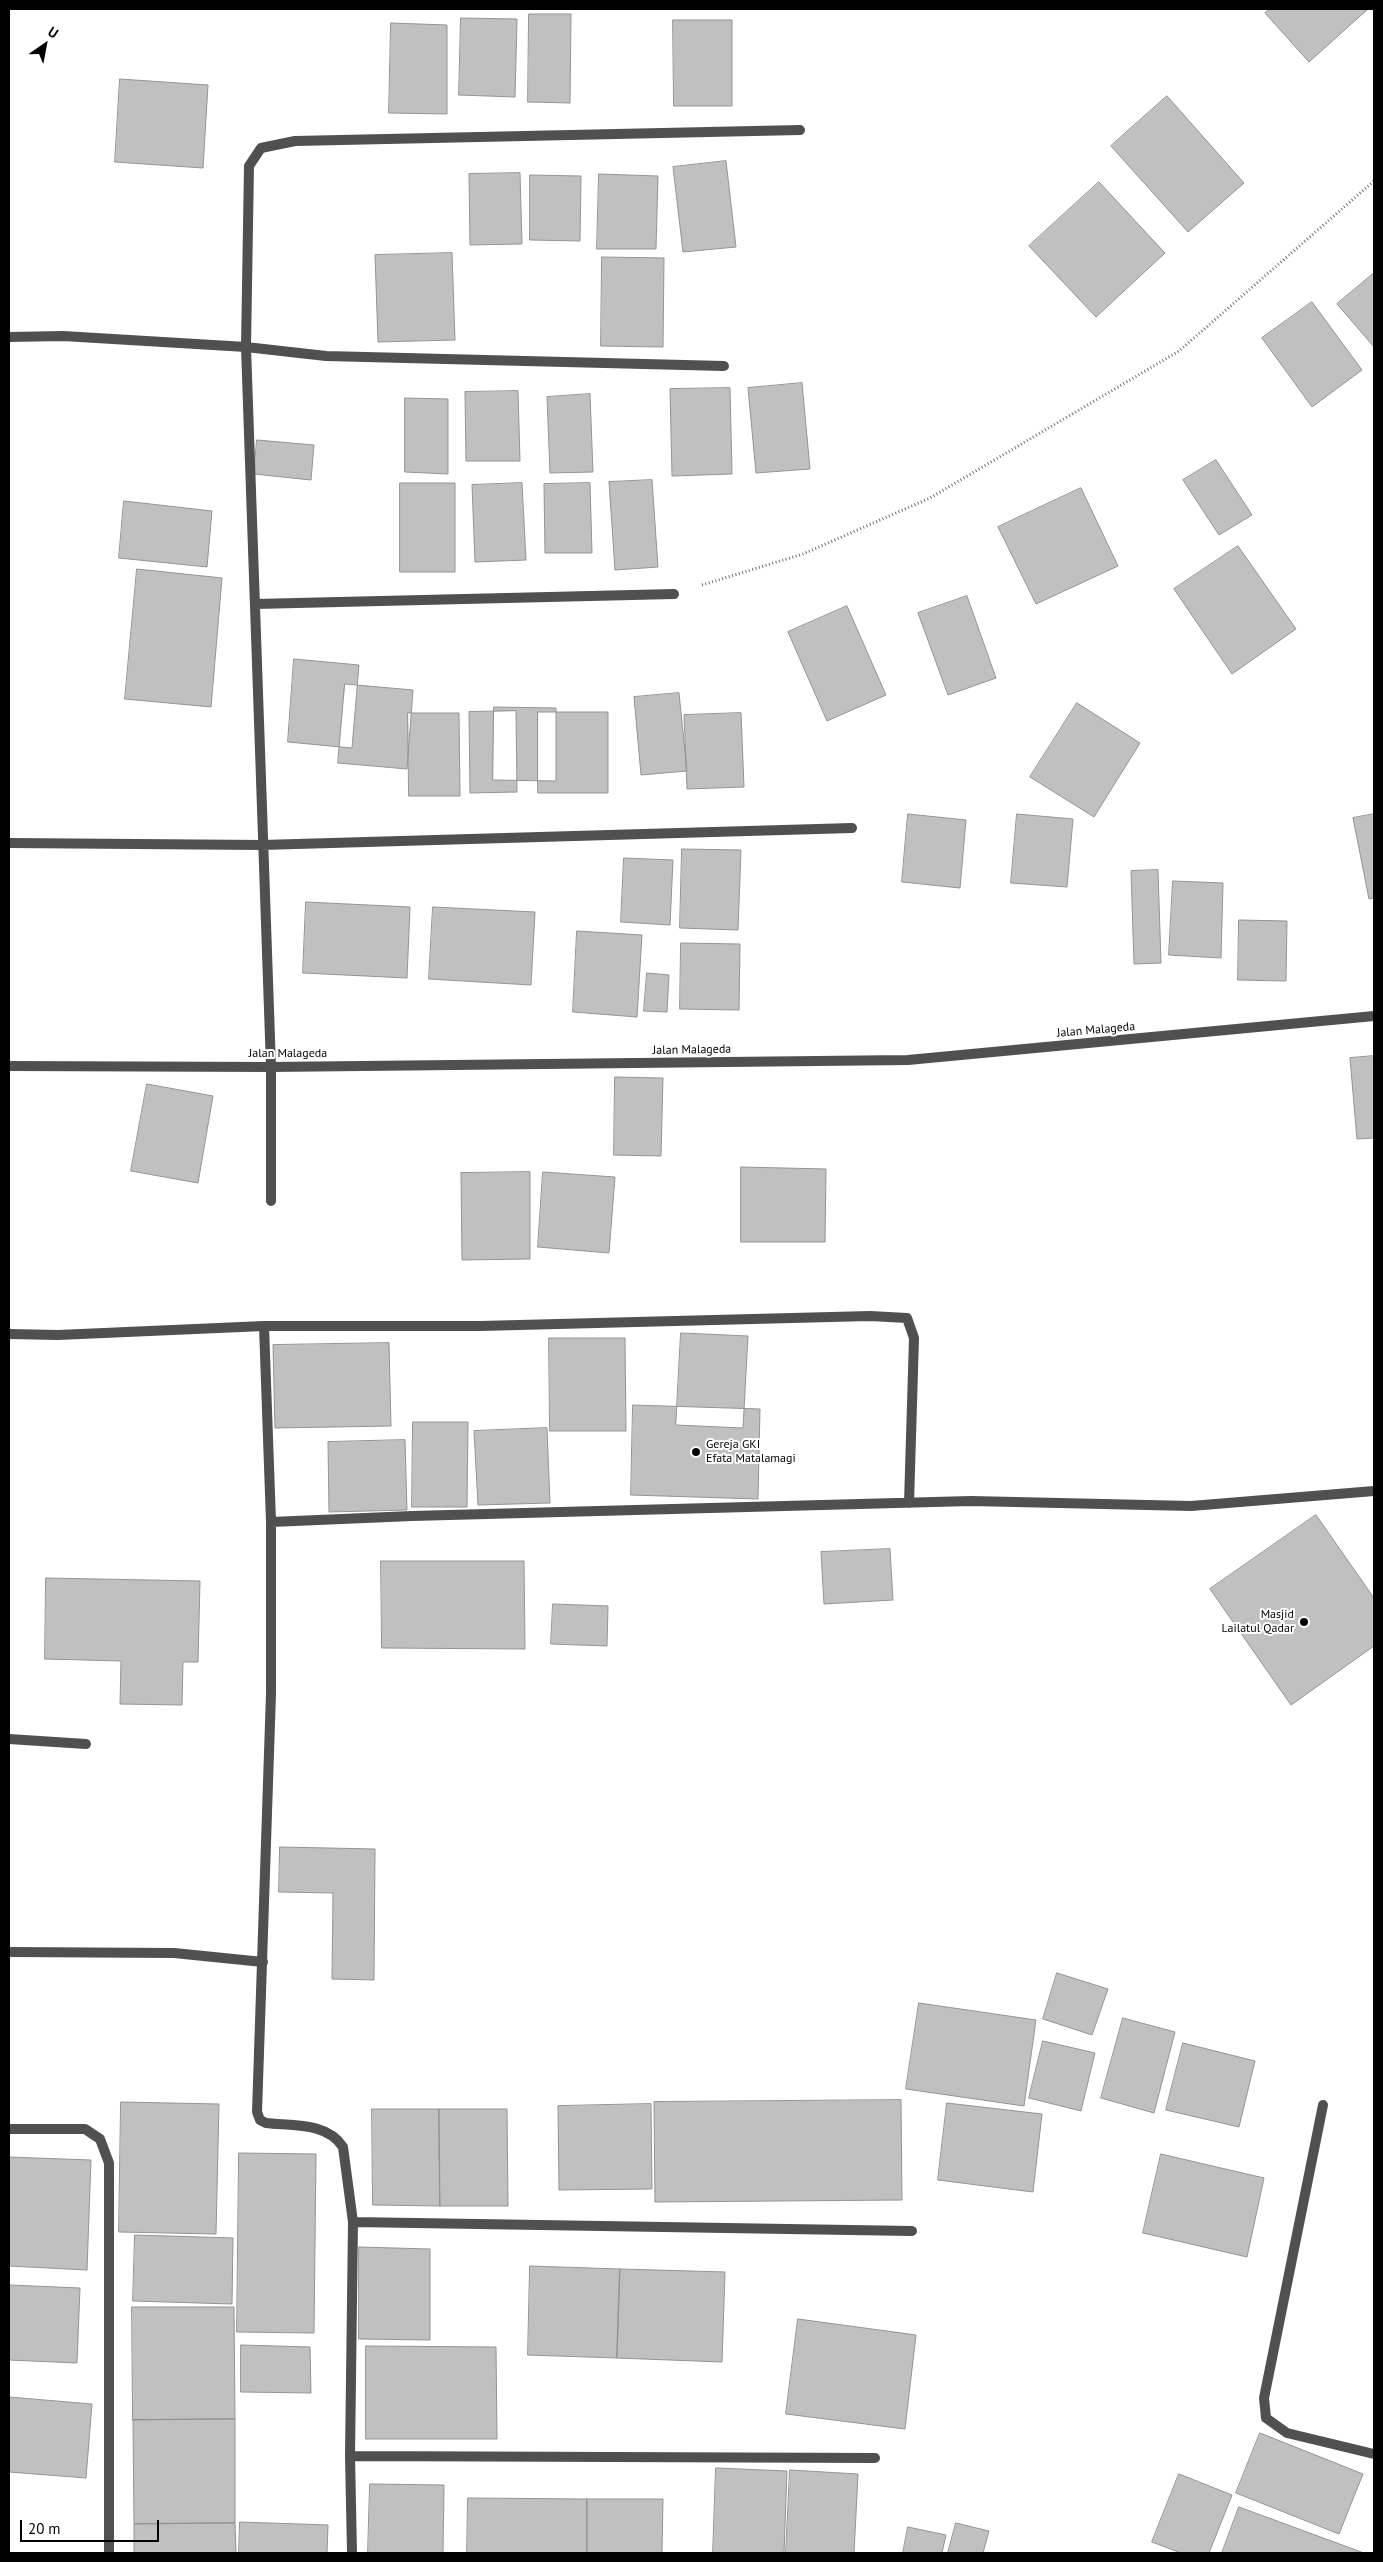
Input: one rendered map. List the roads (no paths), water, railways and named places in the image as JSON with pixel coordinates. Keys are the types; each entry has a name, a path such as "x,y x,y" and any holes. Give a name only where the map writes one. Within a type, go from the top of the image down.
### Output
{"street":[{"path":"271,1201 271,1067 246,347 249,166 261,148 294,141 800,130"},
{"path":"9,337 63,336 246,347 326,356 724,366"},
{"path":"255,604 674,594"},
{"path":"9,843 262,845 852,828"},
{"name":"Jalan Malageda","path":"9,1066 271,1067 908,1060 1374,1016"},
{"path":"9,1334 58,1335 264,1326 480,1326 870,1316 907,1318 914,1338 909,1503"},
{"path":"264,1326 271,1522 271,1693 257,2112 260,2120 266,2123 325,2130 337,2138 343,2147 353,2222 350,2456 352,2553"},
{"path":"271,1522 412,1516 971,1501 1191,1506 1374,1491"},
{"path":"9,1739 86,1744"},
{"path":"9,1952 174,1953 263,1962"},
{"path":"1323,2106 1264,2398 1266,2418 1287,2433 1374,2454"},
{"path":"9,2129 85,2129 100,2139 110,2163 109,2553"},
{"path":"353,2222 912,2231"},
{"path":"350,2456 875,2458"}],"place":[{"name":"Gereja GKI Efata Matalamagi","path":"696,1452"},
{"name":"Masjid Lailatul Qadar","path":"1304,1622"}]}
